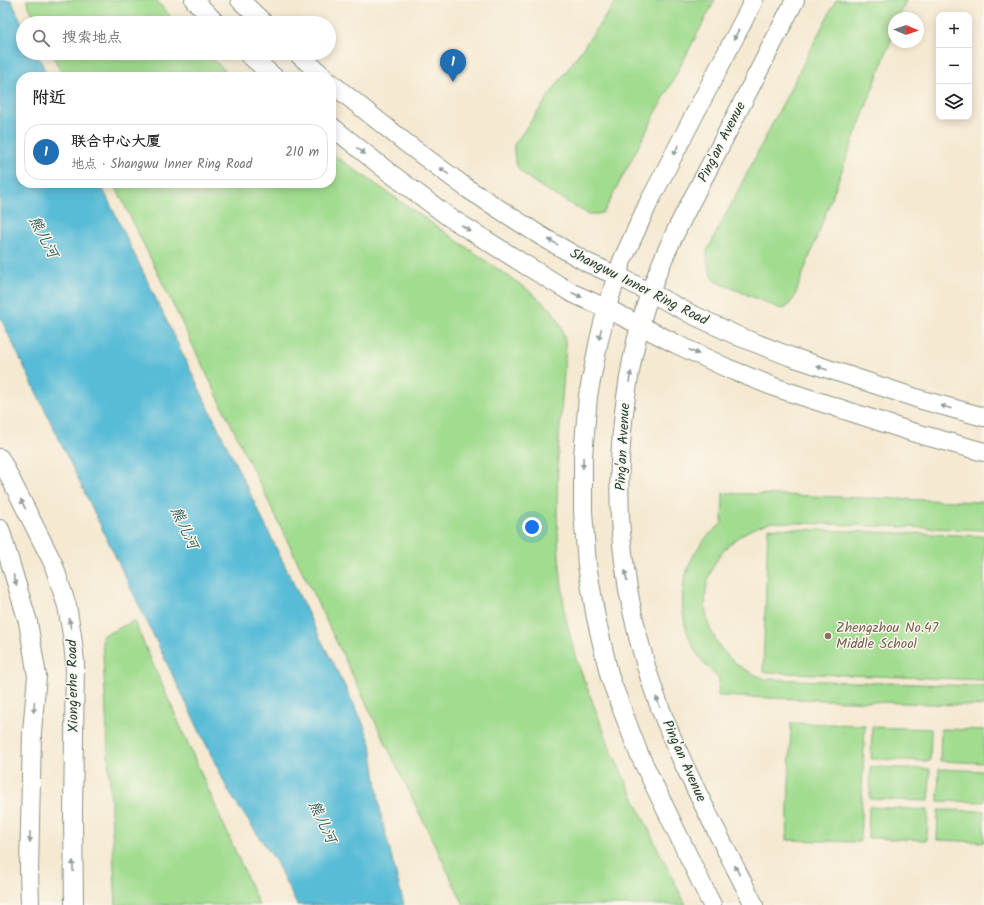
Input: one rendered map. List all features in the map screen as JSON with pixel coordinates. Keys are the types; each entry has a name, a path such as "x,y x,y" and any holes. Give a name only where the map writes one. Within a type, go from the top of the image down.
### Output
{"street":[{"path":"194,0 209,16"},
{"path":"240,0 257,16"},
{"path":"712,905 654,788 625,720 610,678 596,618 586,565 582,511 583,456 588,396 599,340 607,308 622,261 648,204 754,0"},
{"name":"Ping'an Avenue","path":"754,905 673,739 646,667 632,611 624,560 620,510 620,458 625,401 641,326 657,275 681,221 795,0"},
{"path":"255,60 268,72"},
{"path":"305,60 318,72"},
{"name":"Shangwu Inner Ring Road","path":"336,87 406,143 468,189 588,263 740,337 789,356 922,400 984,417"},
{"path":"336,130 449,217 572,293 607,308 727,368 777,388 912,432 984,452"},
{"name":"Xiong'erhe Road","path":"0,458 53,563 67,606 71,628 75,662 73,815 74,905"},
{"path":"0,529 28,622 37,676 32,732 29,871 30,905"}],"green space":[{"path":"26,0 156,0 170,16 34,16"},
{"path":"617,0 715,0 604,212 598,214 588,214 531,180 524,174 516,163 514,145"},
{"path":"836,0 906,0 901,12 888,12 888,48 794,298 786,308 781,309 715,281 711,274 707,260 707,251"},
{"path":"55,60 214,60 227,72 61,72"},
{"path":"336,156 528,290 552,310 561,325 566,345 558,454 557,509 559,557 565,615 575,656 611,750 686,905 464,905 116,188 336,188"},
{"path":"723,493 984,502 984,530 772,522 744,534 723,552 710,574 705,598 708,623 719,646 739,665 766,679 984,685 984,706 718,696 719,678 703,661 695,650 689,637 685,623 683,594 689,565 695,552 706,538 722,523"},
{"path":"768,528 984,536 984,680 763,672"},
{"path":"134,621 259,905 116,905 102,636"},
{"path":"791,723 865,725 860,842 787,840"},
{"path":"872,727 931,729 930,761 871,759"},
{"path":"941,729 984,730 984,763 940,761"},
{"path":"871,767 930,769 929,801 870,799"},
{"path":"939,769 984,771 984,802 938,801"},
{"path":"869,807 928,810 927,840 868,838"},
{"path":"938,810 984,811 984,842 937,840"}],"water":[{"name":"熊儿河","path":"0,0 11,0 19,16 16,16 16,60 40,60 46,72 16,72 16,188 102,188 312,622 360,716 371,744 381,816 404,905 297,905 275,860 230,794 0,317"}],"place":[{"name":"联合中心大厦","path":"453,82"},
{"name":"Zhengzhou No.47 Middle School","path":"828,636"}]}
